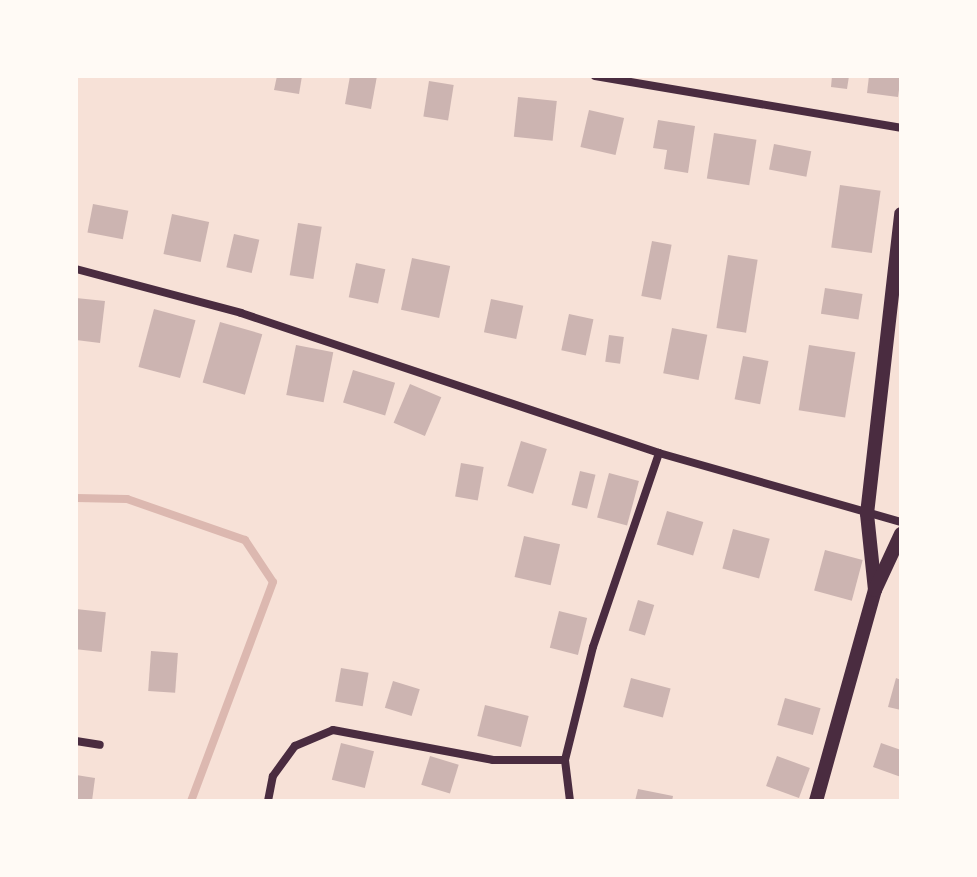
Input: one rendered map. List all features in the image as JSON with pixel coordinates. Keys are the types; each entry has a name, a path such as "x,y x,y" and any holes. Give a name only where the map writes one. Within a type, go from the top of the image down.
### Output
{"street":[{"path":"595,76 901,128"},
{"path":"875,590 867,514 901,214"},
{"path":"76,269 241,313 659,453 901,522"},
{"path":"570,801 565,760 593,647 659,453"},
{"path":"816,801 875,590 901,534"},
{"path":"268,801 273,776 295,746 333,730 493,760 565,760"},
{"path":"76,741 100,745"}],"building":[{"path":"277,76 302,76 299,94 274,90"},
{"path":"350,76 377,76 371,109 345,104"},
{"path":"832,76 849,76 847,89 831,87"},
{"path":"869,76 901,76 898,97 867,93"},
{"path":"429,81 454,85 448,120 423,117"},
{"path":"518,97 557,101 553,141 514,137"},
{"path":"589,110 624,118 616,155 580,147"},
{"path":"658,120 695,126 688,173 664,169 667,150 653,148"},
{"path":"714,133 756,140 749,185 707,178"},
{"path":"774,144 811,151 806,177 769,170"},
{"path":"840,185 881,191 872,253 831,247"},
{"path":"93,204 128,211 123,239 87,232"},
{"path":"172,214 209,222 201,262 163,254"},
{"path":"298,223 322,227 313,279 290,275"},
{"path":"234,234 259,240 252,273 226,267"},
{"path":"652,241 672,245 661,300 641,296"},
{"path":"728,255 758,260 746,333 716,328"},
{"path":"412,258 450,266 439,318 401,310"},
{"path":"356,263 385,269 378,303 349,297"},
{"path":"825,288 863,294 858,320 821,314"},
{"path":"76,298 105,301 100,343 76,340"},
{"path":"491,299 523,306 516,339 484,332"},
{"path":"154,309 196,320 180,378 138,367"},
{"path":"569,314 593,319 586,355 561,350"},
{"path":"220,322 262,334 245,395 203,383"},
{"path":"672,328 707,335 699,380 663,373"},
{"path":"609,335 624,337 620,364 605,362"},
{"path":"296,345 333,352 324,402 286,395"},
{"path":"809,345 855,352 845,418 799,410"},
{"path":"743,356 769,361 760,404 735,399"},
{"path":"353,370 395,383 385,415 343,403"},
{"path":"410,384 441,397 425,436 394,423"},
{"path":"521,441 547,449 533,494 507,486"},
{"path":"461,463 484,467 478,500 455,496"},
{"path":"580,471 596,475 587,509 572,505"},
{"path":"609,473 639,481 627,525 597,517"},
{"path":"667,511 703,522 693,556 657,544"},
{"path":"733,529 770,539 759,578 722,569"},
{"path":"524,536 560,544 551,585 515,577"},
{"path":"825,550 863,560 852,601 814,591"},
{"path":"638,600 654,605 645,636 629,631"},
{"path":"76,609 106,612 102,652 76,649"},
{"path":"559,611 587,618 578,655 550,648"},
{"path":"151,651 178,653 175,693 148,691"},
{"path":"341,668 369,673 363,706 335,701"},
{"path":"631,678 671,689 663,718 623,707"},
{"path":"896,678 901,680 901,710 888,707"},
{"path":"393,681 420,689 412,716 385,708"},
{"path":"785,698 821,708 813,735 777,725"},
{"path":"485,705 529,716 521,747 477,736"},
{"path":"341,743 374,751 365,788 332,780"},
{"path":"881,743 901,750 901,777 873,767"},
{"path":"430,756 459,765 450,793 421,785"},
{"path":"777,756 810,768 799,798 766,786"},
{"path":"76,775 95,778 92,801 76,801"},
{"path":"638,789 673,796 672,801 635,801"}],"waterway":[{"path":"76,498 127,499 245,540 273,582 191,801"}]}
